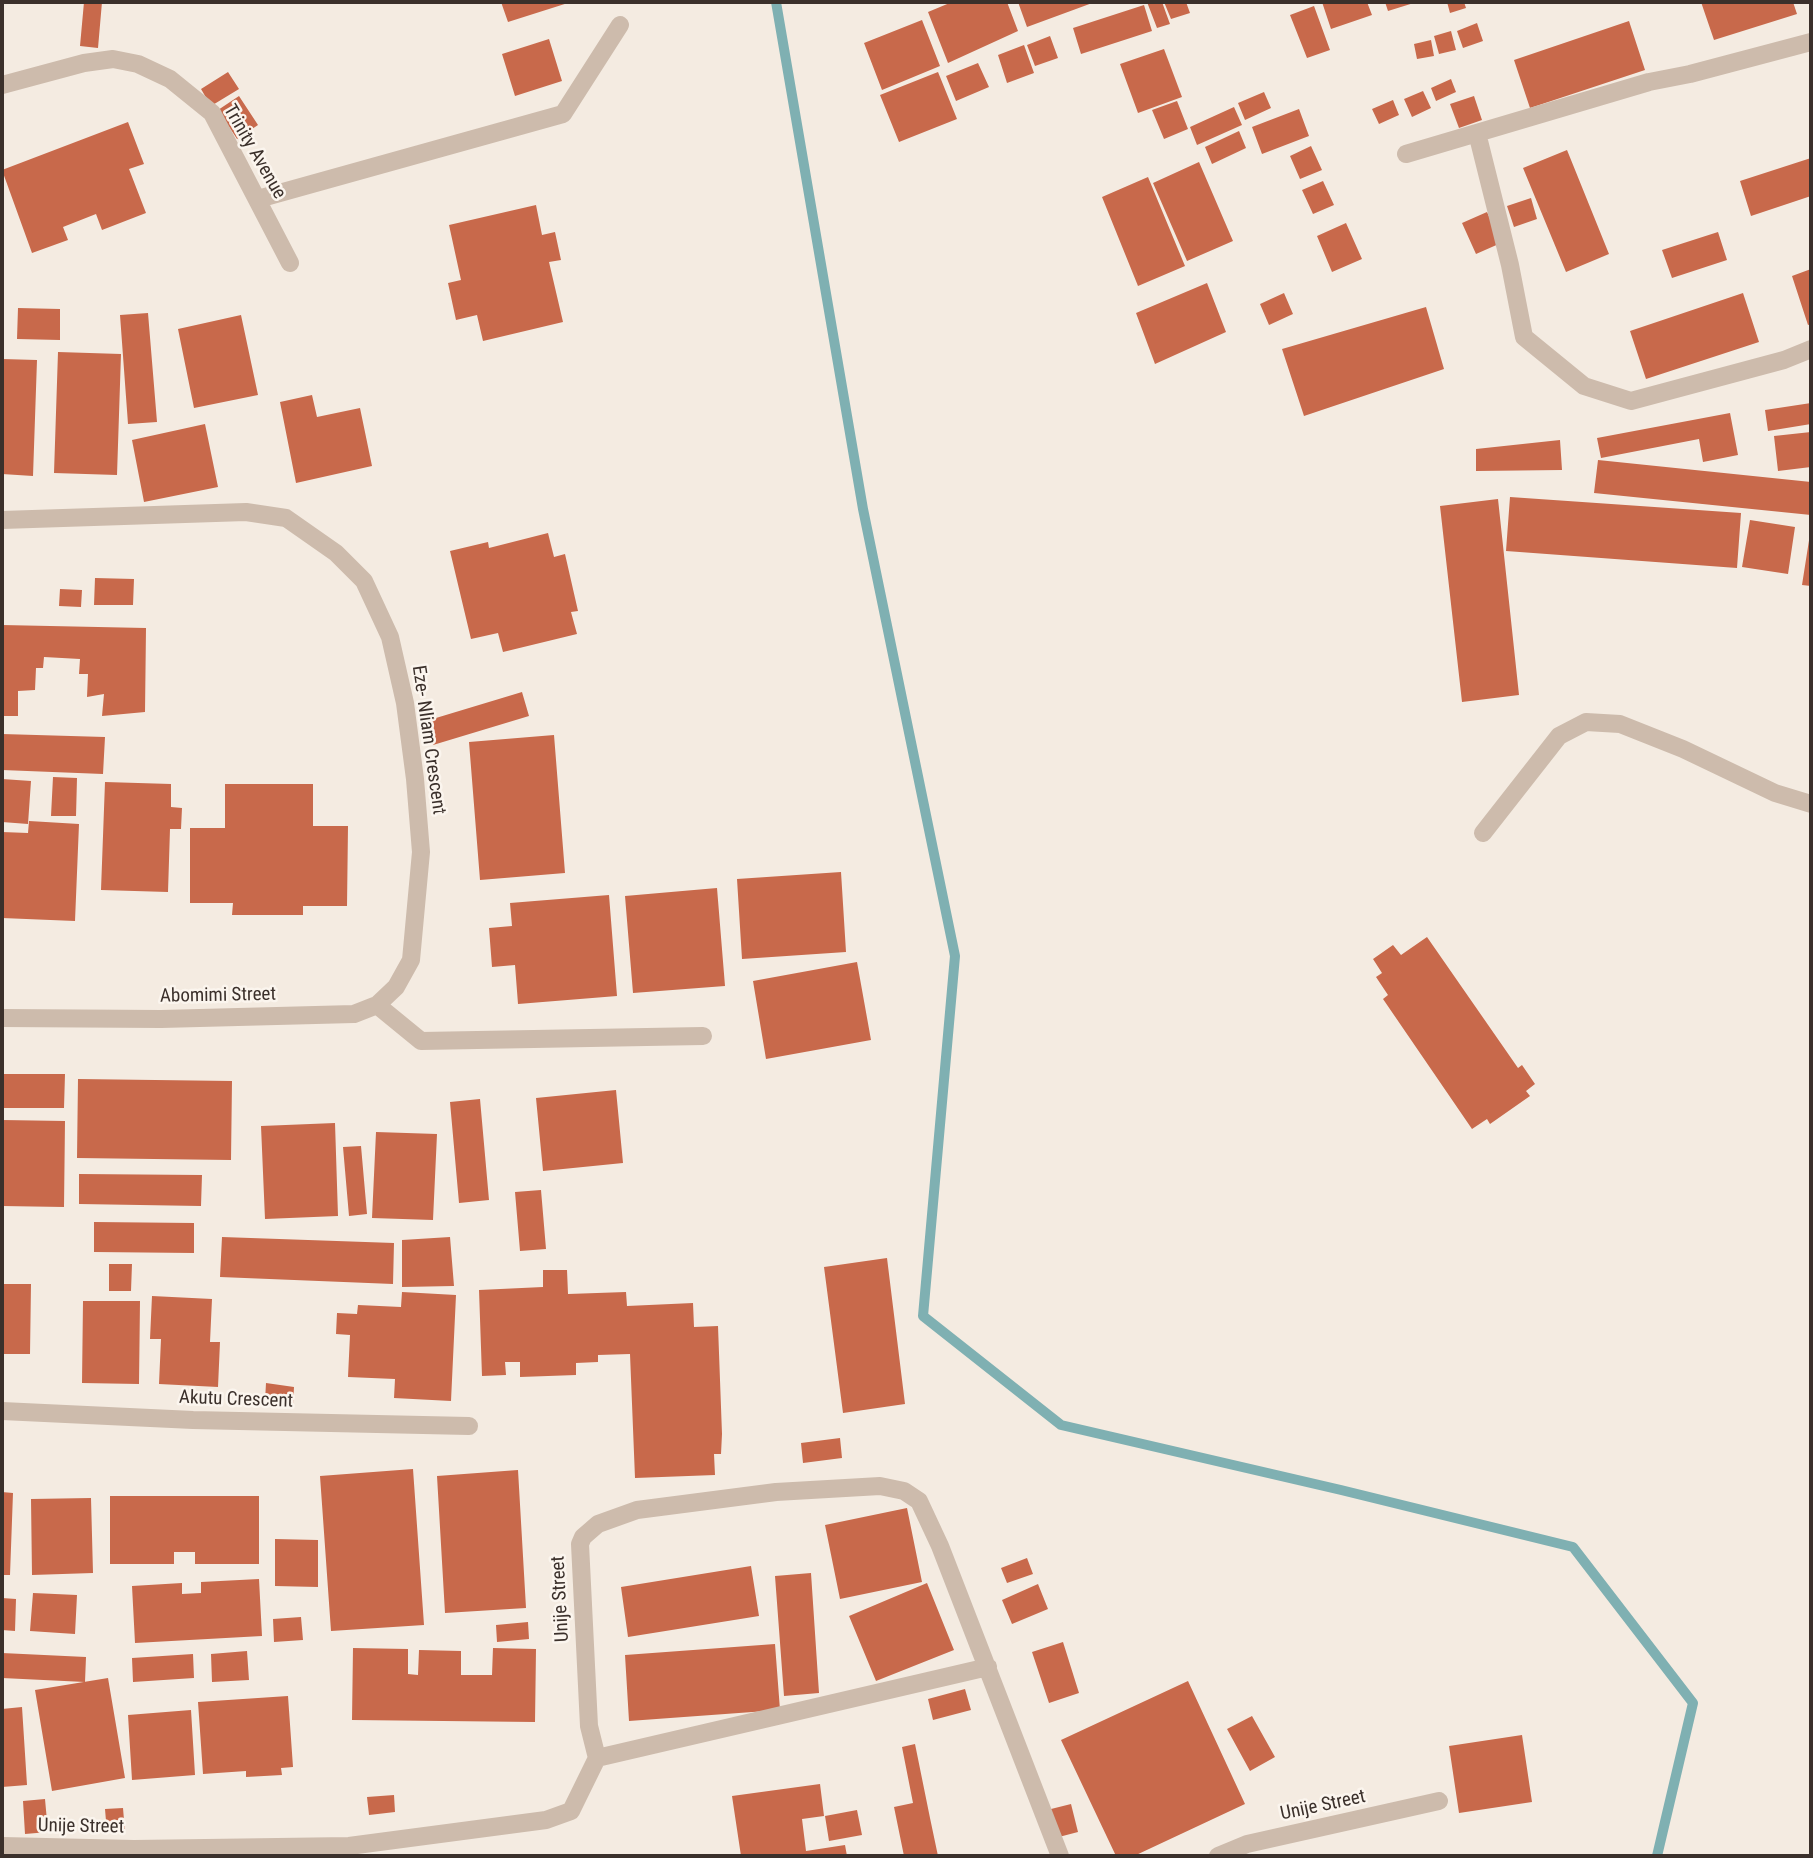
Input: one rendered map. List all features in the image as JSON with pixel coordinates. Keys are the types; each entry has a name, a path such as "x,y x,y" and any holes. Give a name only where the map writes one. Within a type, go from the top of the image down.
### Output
{"street":[{"path":"258,199 564,114 620,25"},
{"path":"1406,154 1648,82 1716,68 1811,42"},
{"name":"Trinity Avenue","path":"2,85 84,63 113,59 138,64 170,79 212,113 290,263"},
{"path":"1478,133 1510,265 1524,337 1584,386 1631,401 1784,360 1811,349"},
{"name":"Eze- Nliam Crescent","path":"2,520 246,512 286,518 336,553 364,581 390,636 405,703 421,852 411,960 396,986 377,1005"},
{"path":"1483,833 1559,736 1586,722 1620,724 1683,749 1775,793 1811,804"},
{"path":"377,1005 421,1041 703,1036"},
{"name":"Abomimi Street","path":"2,1018 161,1019 354,1014 377,1005"},
{"name":"Akutu Crescent","path":"2,1411 193,1420 469,1426"},
{"name":"Unije Street","path":"2,1846 134,1849 349,1846 546,1820 571,1811 597,1758 589,1726 580,1544 583,1537 598,1524 637,1510 776,1492 880,1486 904,1491 919,1501 940,1546 1060,1856"},
{"path":"597,1758 988,1667"},
{"name":"Unije Street","path":"1218,1856 1247,1844 1439,1801"}],"building":[{"path":"84,2 102,2 98,48 80,46"},
{"path":"501,2 571,2 508,22"},
{"path":"952,2 1007,2 1018,31 948,63 928,12"},
{"path":"1018,2 1095,2 1027,27"},
{"path":"1147,2 1162,2 1170,24 1157,28"},
{"path":"1164,2 1186,2 1190,13 1171,19"},
{"path":"1322,2 1367,2 1372,15 1331,29"},
{"path":"1385,2 1417,2 1388,11"},
{"path":"1447,2 1464,2 1466,8 1450,13"},
{"path":"1701,2 1793,2 1797,14 1714,40"},
{"path":"1144,5 1152,31 1081,54 1073,28"},
{"path":"1314,6 1330,50 1307,58 1290,15"},
{"path":"922,20 940,66 882,90 864,43"},
{"path":"1629,21 1645,70 1530,108 1514,60"},
{"path":"1477,23 1483,41 1463,48 1457,31"},
{"path":"1451,31 1456,50 1439,54 1434,36"},
{"path":"1050,36 1058,58 1035,66 1027,45"},
{"path":"549,39 562,81 515,96 502,54"},
{"path":"1431,40 1434,56 1417,59 1414,44"},
{"path":"1024,45 1034,73 1007,83 998,55"},
{"path":"1164,49 1182,97 1138,113 1120,64"},
{"path":"978,63 989,87 956,101 946,76"},
{"path":"228,72 239,89 211,106 201,89"},
{"path":"938,72 957,119 899,142 880,95"},
{"path":"1451,79 1456,92 1436,101 1431,88"},
{"path":"1423,91 1431,108 1412,117 1404,99"},
{"path":"1264,92 1271,108 1245,120 1238,103"},
{"path":"239,96 258,125 237,139 218,110"},
{"path":"1474,96 1482,120 1459,128 1450,104"},
{"path":"1393,100 1399,115 1379,124 1372,109"},
{"path":"1177,101 1188,129 1164,139 1152,110"},
{"path":"1234,107 1242,125 1197,145 1190,127"},
{"path":"1299,109 1309,136 1262,154 1252,127"},
{"path":"128,122 144,164 129,169 146,213 102,230 96,214 63,227 68,240 32,253 2,170"},
{"path":"1239,131 1246,148 1212,164 1205,147"},
{"path":"1311,146 1322,170 1300,179 1290,156"},
{"path":"1567,150 1609,254 1566,272 1523,168"},
{"path":"1811,158 1811,196 1751,216 1740,181"},
{"path":"1199,162 1233,241 1187,261 1153,183"},
{"path":"1148,177 1185,266 1138,286 1102,197"},
{"path":"1323,181 1334,205 1313,214 1302,190"},
{"path":"1531,198 1537,219 1514,227 1507,206"},
{"path":"536,205 542,235 555,232 561,260 549,262 563,322 483,341 477,315 456,320 448,283 461,280 449,225"},
{"path":"1487,212 1501,243 1476,254 1462,223"},
{"path":"1346,223 1362,259 1332,272 1317,236"},
{"path":"1718,232 1727,260 1672,278 1662,250"},
{"path":"1811,269 1811,324 1808,325 1792,276"},
{"path":"1207,283 1226,332 1155,364 1136,313"},
{"path":"1284,293 1293,314 1269,325 1260,304"},
{"path":"1743,293 1759,342 1646,379 1630,331"},
{"path":"1426,307 1444,369 1304,416 1282,349"},
{"path":"18,308 60,309 60,340 17,339"},
{"path":"148,313 157,422 128,424 120,315"},
{"path":"241,315 258,395 194,408 178,329"},
{"path":"58,352 121,354 117,475 54,473"},
{"path":"2,359 37,360 33,476 2,474"},
{"path":"312,395 317,417 360,408 372,466 296,483 280,402"},
{"path":"1811,403 1811,424 1768,431 1765,410"},
{"path":"1730,413 1738,455 1703,462 1699,439 1601,458 1597,438"},
{"path":"205,424 218,487 144,502 132,440"},
{"path":"1811,432 1811,467 1778,471 1774,436"},
{"path":"1560,440 1562,470 1476,471 1476,449"},
{"path":"1598,460 1811,482 1811,515 1594,493"},
{"path":"1510,497 1741,513 1737,568 1506,551"},
{"path":"1498,499 1519,695 1462,702 1440,506"},
{"path":"1750,520 1795,527 1788,574 1742,567"},
{"path":"548,533 554,557 565,554 578,611 571,612 577,634 503,652 498,633 471,639 450,551 488,542 489,548"},
{"path":"1811,534 1811,586 1802,585"},
{"path":"95,578 134,579 133,605 94,605"},
{"path":"60,589 82,590 81,607 59,606"},
{"path":"2,625 146,628 145,712 102,716 104,694 87,697 88,674 79,674 80,659 44,657 43,668 36,668 35,690 18,691 18,716 2,716"},
{"path":"522,692 529,716 433,745 426,721"},
{"path":"2,734 105,737 103,774 2,770"},
{"path":"554,735 565,873 480,880 469,742"},
{"path":"53,777 77,778 76,816 51,816"},
{"path":"2,779 31,781 28,824 2,822"},
{"path":"105,782 171,784 171,807 182,808 181,829 170,829 168,892 101,890"},
{"path":"225,784 313,784 313,826 348,826 347,906 303,906 303,915 232,915 233,903 190,903 190,828 225,828"},
{"path":"29,821 79,824 75,921 2,918 2,832 28,833"},
{"path":"841,872 846,952 742,959 737,879"},
{"path":"717,888 725,986 633,993 625,896"},
{"path":"609,895 617,996 518,1004 515,965 492,967 489,928 512,926 510,903"},
{"path":"1427,937 1518,1068 1522,1065 1535,1084 1526,1091 1530,1096 1490,1124 1487,1119 1472,1129 1383,999 1388,995 1376,977 1382,973 1373,959 1393,945 1401,955"},
{"path":"857,962 871,1040 766,1059 753,981"},
{"path":"2,1074 65,1074 64,1108 2,1108"},
{"path":"78,1079 232,1081 231,1160 77,1158"},
{"path":"616,1090 623,1163 543,1171 536,1098"},
{"path":"480,1099 489,1200 459,1203 450,1102"},
{"path":"2,1120 65,1121 64,1207 2,1206"},
{"path":"335,1123 338,1216 265,1219 261,1126"},
{"path":"376,1132 437,1134 433,1220 372,1218"},
{"path":"361,1146 367,1214 349,1216 343,1147"},
{"path":"79,1174 202,1175 201,1206 79,1204"},
{"path":"541,1190 546,1249 520,1251 515,1192"},
{"path":"94,1222 194,1223 194,1253 94,1252"},
{"path":"222,1237 394,1243 393,1284 220,1277"},
{"path":"450,1237 454,1286 402,1287 402,1240"},
{"path":"887,1258 905,1404 843,1413 824,1267"},
{"path":"109,1264 132,1264 131,1291 109,1291"},
{"path":"543,1270 567,1270 568,1294 626,1292 627,1306 693,1303 694,1327 718,1326 722,1434 721,1454 714,1454 715,1475 635,1478 630,1354 598,1355 598,1362 576,1363 576,1375 520,1377 520,1362 505,1362 506,1375 482,1376 479,1290 543,1287"},
{"path":"2,1284 31,1284 30,1354 2,1354"},
{"path":"402,1292 456,1295 451,1401 394,1398 395,1379 348,1377 350,1335 336,1334 337,1313 357,1314 358,1305 401,1307"},
{"path":"152,1296 212,1299 210,1342 220,1342 218,1387 159,1384 161,1339 150,1339"},
{"path":"83,1301 140,1301 139,1384 82,1383"},
{"path":"266,1383 294,1387 293,1405 265,1401"},
{"path":"840,1438 842,1458 803,1463 801,1443"},
{"path":"413,1469 424,1625 331,1631 320,1476"},
{"path":"518,1470 526,1608 445,1613 437,1476"},
{"path":"2,1492 13,1493 10,1575 2,1575"},
{"path":"110,1496 259,1496 259,1564 195,1564 195,1552 174,1552 174,1564 110,1564"},
{"path":"91,1498 93,1573 32,1575 31,1499"},
{"path":"907,1508 922,1582 840,1599 825,1525"},
{"path":"275,1539 318,1540 318,1587 275,1586"},
{"path":"1027,1558 1033,1574 1007,1583 1001,1568"},
{"path":"751,1566 759,1616 628,1637 621,1587"},
{"path":"811,1573 819,1693 784,1696 775,1576"},
{"path":"259,1579 262,1636 135,1643 132,1586 182,1583 182,1594 201,1593 201,1582"},
{"path":"927,1583 954,1650 876,1681 849,1616"},
{"path":"1038,1584 1048,1609 1012,1624 1002,1600"},
{"path":"33,1593 77,1595 75,1634 30,1631"},
{"path":"2,1598 16,1599 15,1631 2,1630"},
{"path":"301,1617 303,1640 274,1642 273,1619"},
{"path":"528,1622 529,1639 497,1642 496,1625"},
{"path":"1063,1642 1079,1693 1049,1703 1032,1652"},
{"path":"775,1644 780,1710 629,1721 625,1655"},
{"path":"353,1648 408,1649 408,1674 418,1675 419,1650 461,1651 461,1675 492,1675 493,1648 536,1649 535,1722 352,1720"},
{"path":"247,1651 249,1680 212,1682 211,1654"},
{"path":"2,1653 86,1657 85,1682 2,1678"},
{"path":"193,1654 194,1678 133,1682 132,1658"},
{"path":"108,1678 125,1778 52,1791 35,1690"},
{"path":"1188,1681 1245,1804 1134,1856 1116,1856 1061,1740"},
{"path":"965,1689 971,1710 933,1720 928,1699"},
{"path":"288,1696 293,1767 281,1768 282,1775 246,1777 246,1771 203,1774 198,1702"},
{"path":"22,1707 27,1785 2,1787 2,1709"},
{"path":"191,1710 195,1775 132,1780 128,1715"},
{"path":"1252,1716 1275,1757 1250,1771 1227,1729"},
{"path":"1522,1735 1532,1802 1459,1813 1449,1746"},
{"path":"915,1744 938,1856 904,1856 894,1807 913,1803 902,1747"},
{"path":"820,1784 824,1816 802,1819 806,1851 845,1845 847,1856 741,1856 732,1796"},
{"path":"394,1795 395,1812 369,1815 367,1797"},
{"path":"45,1799 48,1832 25,1834 23,1801"},
{"path":"1071,1804 1078,1832 1055,1838 1047,1810"},
{"path":"123,1808 125,1832 107,1833 105,1809"},
{"path":"857,1810 862,1835 829,1841 825,1816"}],"waterway":[{"path":"776,2 863,509 955,956 923,1316 1061,1425 1573,1547 1693,1703 1657,1856"}]}
